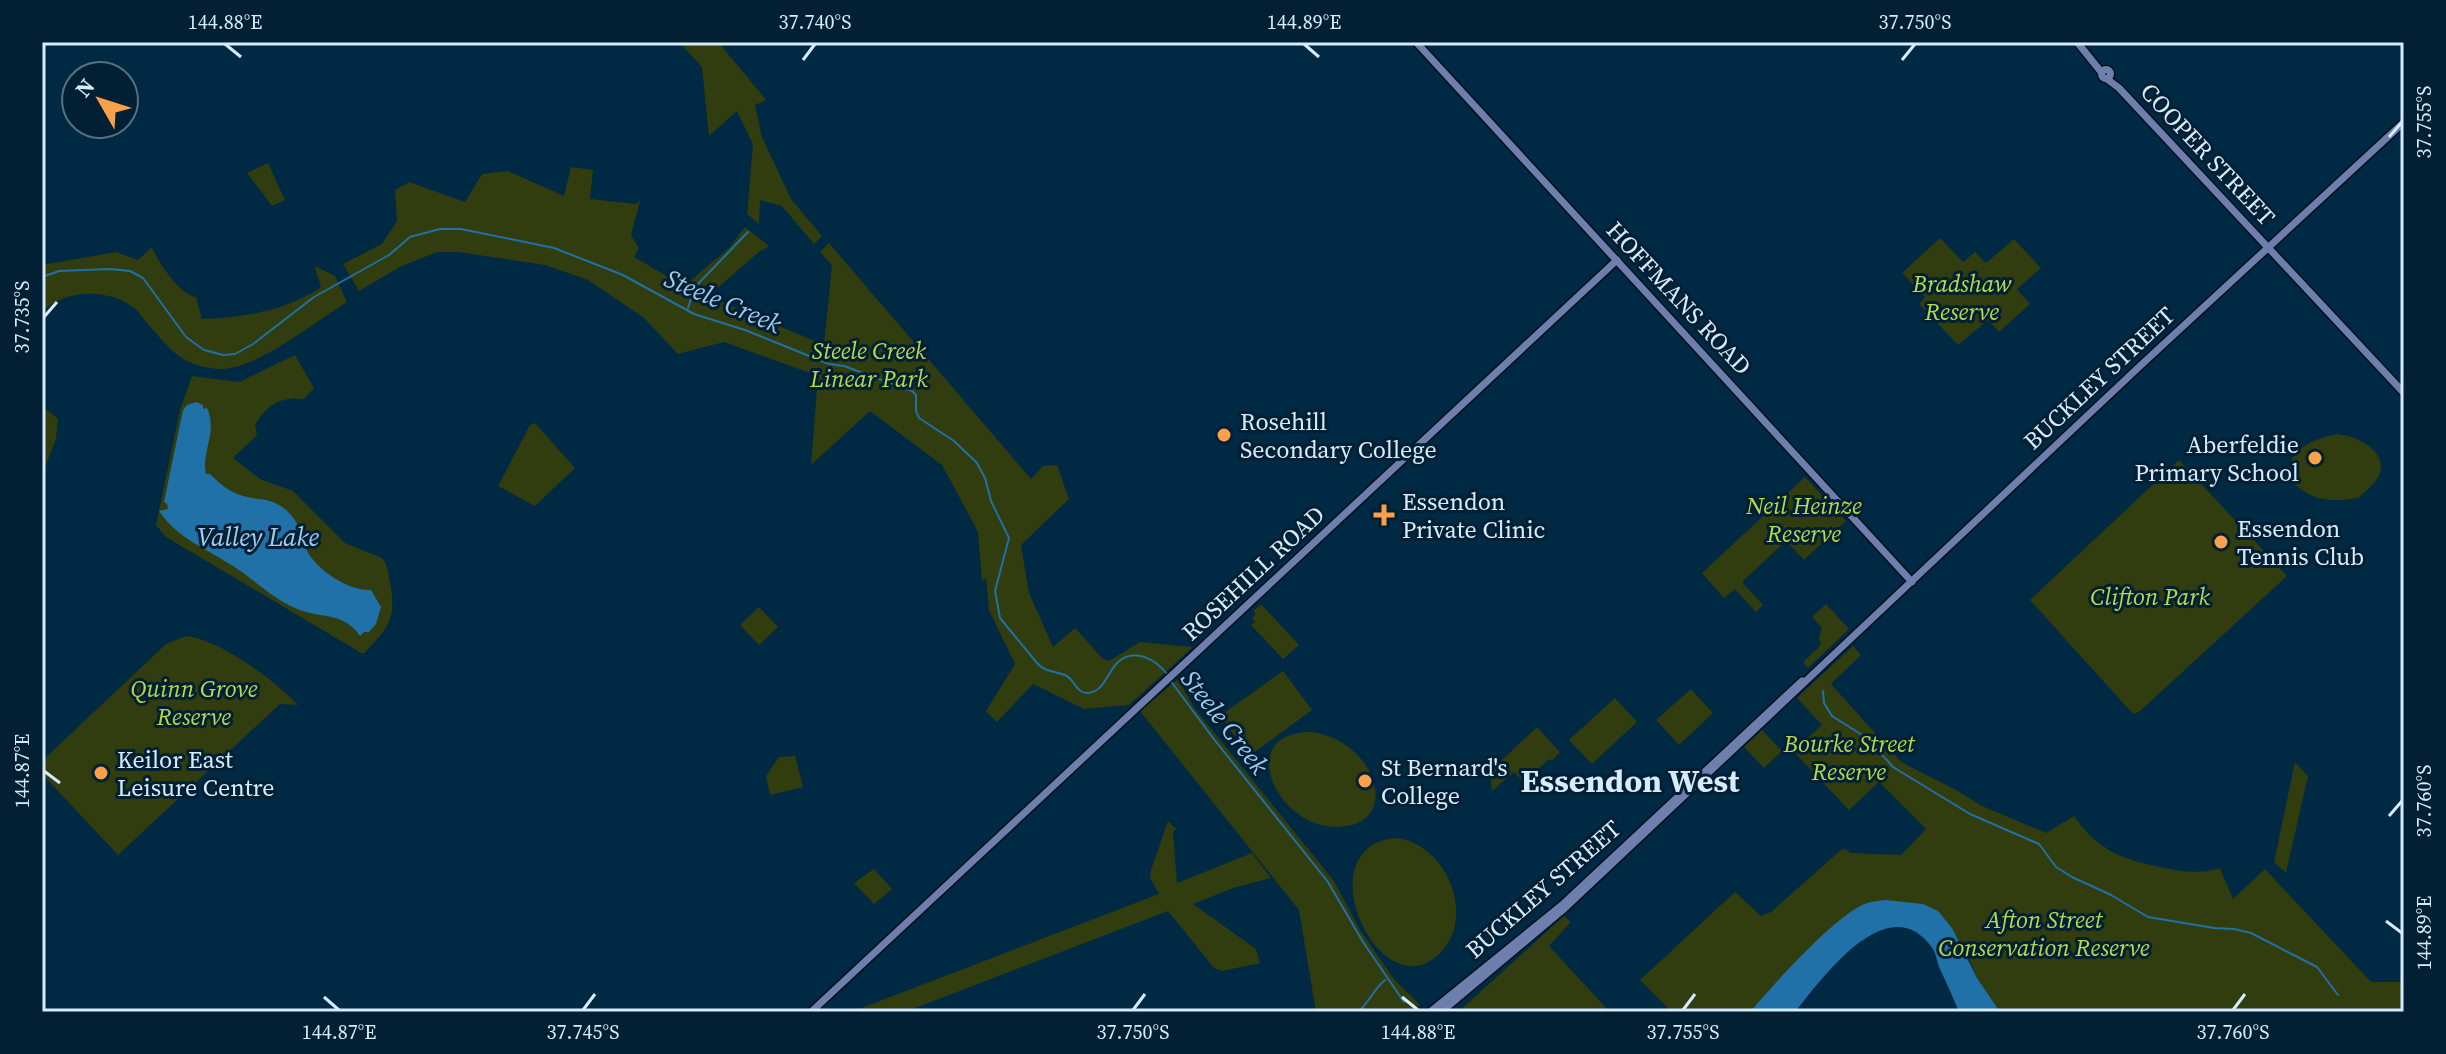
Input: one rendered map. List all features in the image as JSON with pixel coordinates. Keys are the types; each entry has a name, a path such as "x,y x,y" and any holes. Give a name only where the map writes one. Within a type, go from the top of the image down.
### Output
{"main road":[{"name":"HOFFMANS ROAD","path":"1416,42 1912,582"},
{"name":"COOPER STREET","path":"2077,42 2404,393"},
{"name":"BUCKLEY STREET","path":"1441,1012 1563,906 1798,691 2404,122"},
{"name":"ROSEHILL ROAD","path":"811,1012 1617,260"},
{"name":"BUCKLEY STREET","path":"1430,1012 1563,906"}],"green space":[{"path":"679,42 718,42 766,100 755,105 762,137 791,199 822,236 814,244 782,206 760,200 759,224 747,214 753,144 737,111 709,136 702,67"},
{"path":"268,163 285,200 272,206 247,173"},
{"name":"Steele Creek Linear Park","path":"571,167 593,170 590,199 635,204 640,201 631,235 639,248 634,257 684,286 730,247 745,227 769,246 708,296 824,345 832,265 820,252 829,243 1031,479 1043,466 1057,465 1069,499 1021,545 1029,593 1053,647 1075,628 1103,659 1109,661 1140,642 1193,647 1129,705 1084,709 1033,684 997,722 986,711 1015,664 989,610 986,578 982,581 978,532 942,465 870,411 811,465 818,376 724,342 678,354 644,318 588,280 545,265 458,252 437,252 400,267 359,291 343,264 382,244 397,221 395,190 409,182 465,202 482,174 508,171 564,196"},
{"name":"Bradshaw Reserve","path":"1940,238 1963,262 1975,252 1986,263 2014,239 2041,268 2017,289 2030,304 1999,332 1988,320 1958,345 1919,304 1925,297 1902,273"},
{"path":"152,247 177,284 196,297 202,319 248,315 293,302 321,287 317,267 335,276 347,302 267,354 233,368 218,369 196,365 179,356 135,309 111,297 74,295 51,304 42,312 42,265 116,252 138,260"},
{"path":"295,355 314,388 304,399 288,399 269,407 255,425 257,435 233,458 260,479 293,491 345,543 384,561 392,595 391,615 379,637 363,654 166,537 156,525 180,410 192,376 239,382"},
{"path":"42,406 58,419 56,439 42,475"},
{"path":"535,423 575,468 535,506 498,486 530,425"},
{"path":"2337,434 2368,445 2379,457 2378,477 2358,498 2318,498 2301,490 2287,475 2293,458 2304,446"},
{"name":"Clifton Park","path":"2179,460 2287,576 2139,712 2133,714 2030,600"},
{"name":"Neil Heinze Reserve","path":"1805,477 1846,521 1804,560 1786,541 1742,582 1763,605 1756,612 1735,589 1724,598 1702,573"},
{"path":"1261,604 1299,645 1283,659 1251,625 1255,622 1252,618 1256,614 1253,611"},
{"path":"1826,604 1849,629 1808,668 1803,662 1821,645 1819,637 1822,628 1812,617"},
{"path":"759,607 778,627 759,645 740,625"},
{"name":"Quinn Grove Reserve","path":"186,636 230,653 275,684 298,705 280,704 118,855 42,774 42,761 166,644"},
{"name":"Afton Street Conservation Reserve","path":"1853,646 1861,655 1831,684 1901,762 1982,806 2046,833 2074,816 2093,838 2124,857 2185,871 2220,868 2233,899 2265,869 2371,982 2404,982 2404,1012 2000,1012 1977,978 1966,952 1923,904 1786,973 1750,1012 1672,1012 1640,980 1735,892 1761,916 1771,912 1841,850 1901,855 1926,829 1879,782 1849,810 1793,751 1822,725 1797,698"},
{"path":"1283,671 1312,710 1249,756 1220,716"},
{"path":"1178,679 1195,709 1334,881 1360,930 1394,979 1420,1005 1412,1012 1316,1012 1299,910 1140,711"},
{"path":"1691,689 1713,713 1679,745 1656,720"},
{"path":"1615,698 1637,722 1592,764 1569,740"},
{"path":"1537,727 1560,752 1524,782 1514,772 1492,791 1490,771"},
{"name":"Bourke Street Reserve","path":"1762,730 1782,751 1764,768 1744,747"},
{"path":"1311,732 1334,738 1352,750 1366,766 1374,782 1375,799 1370,813 1357,823 1336,827 1314,823 1296,812 1281,797 1272,780 1269,762 1274,747 1287,736"},
{"path":"795,756 803,787 770,795 766,776 779,757"},
{"path":"2295,762 2308,776 2286,873 2274,862"},
{"path":"1168,821 1176,829 1173,832 1177,883 1252,853 1271,878 1233,888 1193,904 1256,949 1260,963 1222,971 1214,968 1168,911 905,1012 851,1012 1159,894 1150,878"},
{"path":"1395,838 1413,843 1428,852 1441,866 1455,901 1456,919 1451,937 1441,952 1418,966 1396,962 1376,946 1361,922 1353,895 1355,868 1368,848"},
{"path":"874,869 892,889 874,904 854,883"},
{"path":"1564,916 1571,922 1549,946 1610,1012 1458,1012"}],"water":[{"name":"Valley Lake","path":"196,402 203,405 203,409 207,408 210,417 206,474 236,493 273,502 285,509 318,565 344,583 371,590 381,607 376,624 369,632 360,636 347,623 300,610 282,601 184,536 159,511 168,509 164,502 183,410"},
{"path":"1886,900 1923,904 1938,911 1952,928 1977,978 2000,1012 1959,1012 1933,949 1916,932 1897,927 1877,932 1857,944 1838,961 1795,1012 1750,1012 1834,925 1862,905"}],"waterway":[{"name":"Steele Creek","path":"42,277 59,271 130,271 143,278 186,337 204,350 223,355 235,354 253,344 314,297 389,255 410,237 440,229 461,229 554,248 623,275 694,314 912,391 916,395 919,418 954,441 977,463 985,478 991,501 1009,538 995,591 1000,618 1037,663 1046,670 1065,675 1084,693 1098,689 1114,666 1131,656 1145,657 1167,674"},
{"path":"688,308 695,287 748,232"},
{"name":"Steele Creek","path":"1170,680 1328,882 1363,942 1404,1002"},
{"path":"1823,691 1824,703 1832,716 1867,738 1893,767 1970,814 2039,844 2056,867 2072,877 2148,917 2251,933 2317,967 2338,995"},
{"path":"1361,1009 1385,980"}],"place":[{"name":"Rosehill Secondary College","path":"1224,435"},
{"name":"Aberfeldie Primary School","path":"2315,458"},
{"name":"Essendon Private Clinic","path":"1384,515"},
{"name":"Essendon Tennis Club","path":"2221,542"},
{"name":"Keilor East Leisure Centre","path":"101,773"},
{"name":"St Bernard's College","path":"1365,781"}],"district":[{"name":"Essendon West","path":"1630,781"}]}
